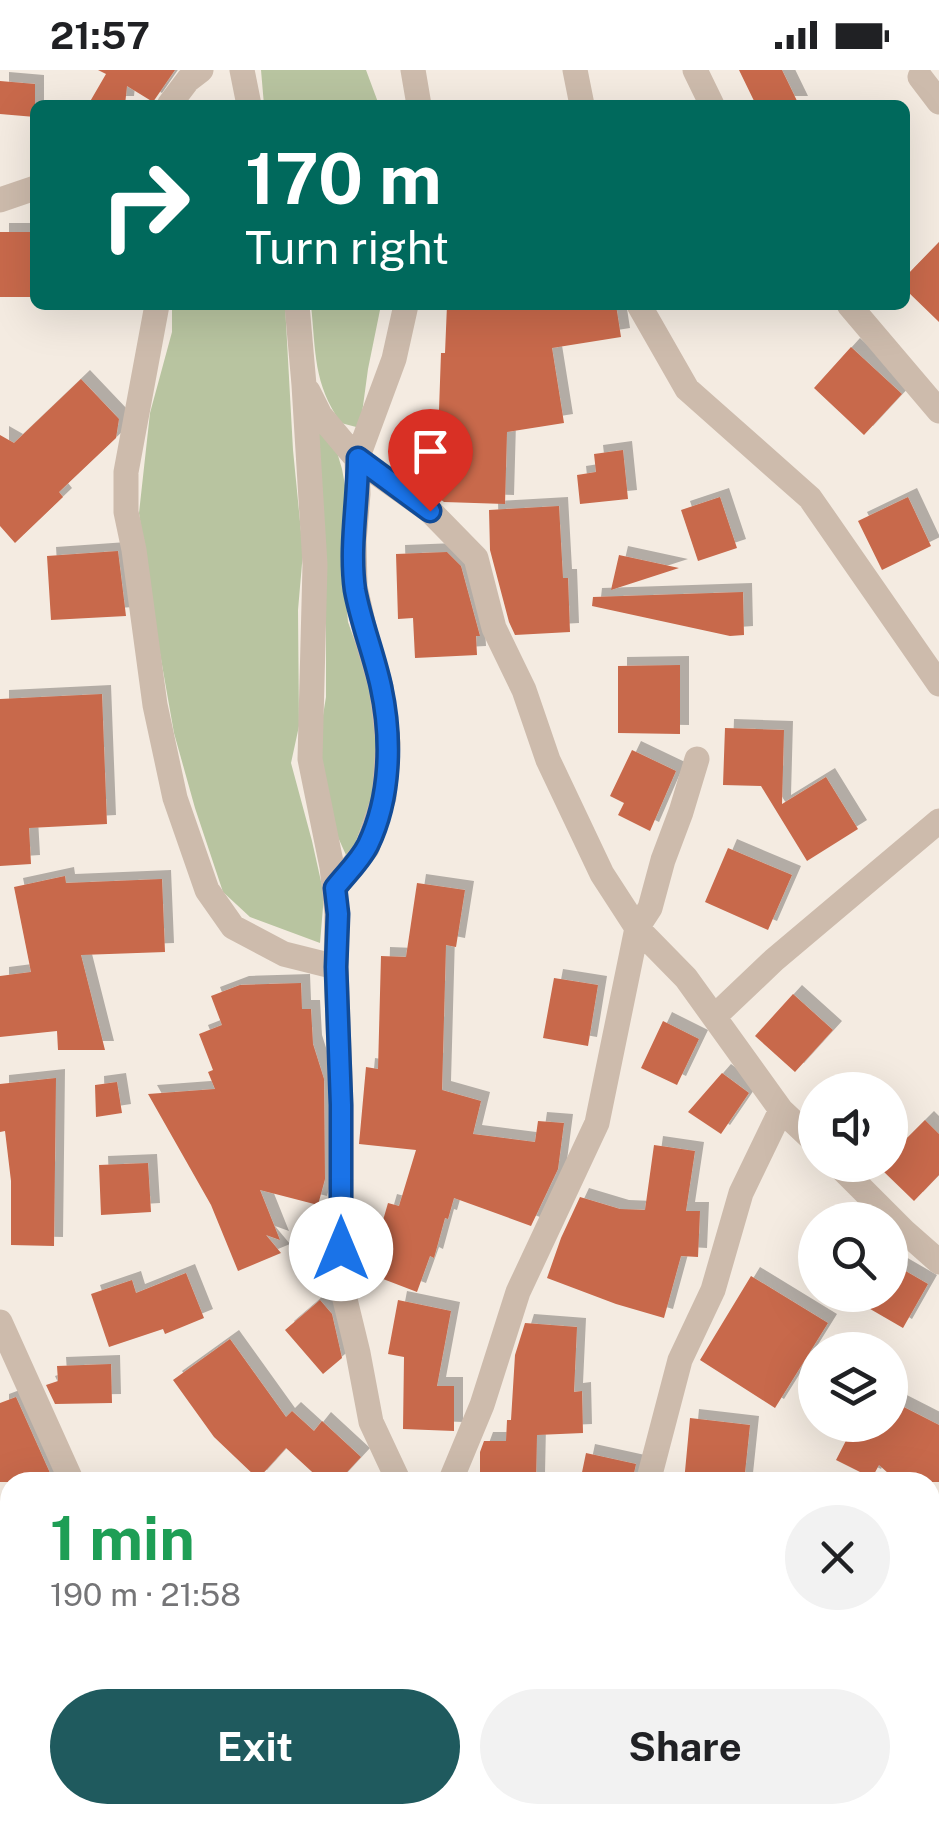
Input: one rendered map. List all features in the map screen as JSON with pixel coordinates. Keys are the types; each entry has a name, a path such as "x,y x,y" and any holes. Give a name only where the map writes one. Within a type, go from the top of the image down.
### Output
{"street":[{"path":"173,100 201,70"},
{"path":"242,70 249,100"},
{"path":"413,70 418,100"},
{"path":"576,70 581,100"},
{"path":"695,70 710,100"},
{"path":"920,77 939,102"},
{"path":"0,200 30,190"},
{"path":"155,310 126,472 126,512 155,705 174,798 207,890 233,928 284,954 336,967"},
{"path":"297,310 315,565 310,759 338,914 341,1284 371,1422 394,1472"},
{"path":"335,888 367,848 384,797 388,743 381,687 355,587 354,541 358,458 394,359 405,310"},
{"path":"642,310 687,388 810,498 939,684"},
{"path":"853,310 939,411"},
{"path":"304,385 320,415 358,458 430,511 476,558 494,628 524,690 548,760 602,874 637,928 686,978 780,1110 798,1126"},
{"path":"454,1472 482,1405 518,1292 597,1123 637,928 650,908 697,759"},
{"path":"714,1017 774,960 939,822"},
{"path":"651,1472 680,1360 714,1290 741,1194 780,1110"},
{"path":"855,1182 939,1262"},
{"path":"0,1322 68,1472"}],"green space":[{"path":"261,70 366,70 377,100 264,100"},
{"path":"172,310 285,310 303,552 298,610 299,726 291,763 324,895 320,943 250,917 223,892 174,733 139,513 150,413 172,332"},
{"path":"311,310 380,310 360,428 341,423 325,394 317,367"},
{"path":"317,428 337,452 342,469 349,507 344,576 348,622 375,698 378,779 355,844 346,855 337,835 318,746 326,697 326,572"}],"building":[{"path":"98,70 175,70 154,100 127,86 126,100 91,100 106,74"},
{"path":"739,70 782,70 797,100 754,100"},
{"path":"0,81 35,84 30,117 0,114"},
{"path":"0,232 30,232 30,297 0,297"},
{"path":"939,242 939,322 910,294 910,272"},
{"path":"447,310 617,310 621,337 552,348 564,423 507,432 505,504 444,502 436,496 441,353 445,353"},
{"path":"851,347 902,394 864,435 814,388"},
{"path":"81,379 119,419 116,438 59,492 63,497 15,543 0,526 0,435 14,443"},
{"path":"623,450 628,499 580,504 577,475 596,472 594,454"},
{"path":"720,497 737,548 698,561 681,510"},
{"path":"908,497 931,546 882,570 858,521"},
{"path":"559,506 570,632 515,635 490,550 489,510"},
{"path":"118,551 126,616 51,620 47,556"},
{"path":"447,552 461,566 480,636 476,636 477,655 415,658 413,618 398,619 396,554"},
{"path":"619,555 679,568 611,590"},
{"path":"743,592 744,635 730,636 592,606 593,597"},
{"path":"680,665 680,734 618,733 618,666"},
{"path":"102,694 107,824 29,828 31,864 0,866 0,699"},
{"path":"725,728 784,730 782,804 826,777 858,829 807,861 761,786 723,785"},
{"path":"632,750 676,771 650,831 618,815 624,803 610,796"},
{"path":"728,848 792,875 768,930 705,902"},
{"path":"65,876 66,883 162,879 165,952 81,955 105,1050 58,1050 57,1031 0,1037 0,976 31,972 14,887"},
{"path":"417,883 465,890 456,947 446,945 442,1090 481,1101 473,1134 535,1142 538,1121 564,1123 558,1169 531,1226 454,1198 434,1258 430,1256 417,1292 357,1269 357,1247 362,1235 377,1241 388,1203 399,1206 416,1150 359,1144 366,1067 378,1069 381,956 406,957"},
{"path":"554,978 598,985 588,1046 543,1038"},
{"path":"301,983 302,1009 311,1009 313,1044 324,1079 325,1179 318,1205 260,1190 280,1240 266,1235 281,1253 238,1271 211,1205 148,1094 215,1089 208,1072 213,1070 199,1034 222,1025 211,996 240,985"},
{"path":"793,994 833,1030 795,1072 755,1036"},
{"path":"663,1021 699,1039 677,1085 641,1068"},
{"path":"722,1073 749,1093 721,1134 688,1112"},
{"path":"56,1078 54,1246 11,1245 11,1181 5,1131 0,1132 0,1084"},
{"path":"117,1082 122,1113 96,1117 95,1085"},
{"path":"925,1120 939,1134 939,1175 914,1201 894,1182 908,1182 908,1137"},
{"path":"654,1145 695,1151 686,1211 700,1211 698,1257 681,1256 664,1318 547,1278 580,1197 620,1209 645,1210"},
{"path":"148,1163 151,1212 101,1215 99,1165"},
{"path":"908,1272 928,1284 903,1328 875,1312 908,1312"},
{"path":"186,1273 204,1318 165,1334 163,1329 109,1347 91,1294 132,1280 136,1293"},
{"path":"751,1276 798,1305 798,1312 810,1312 828,1323 822,1332 798,1332 798,1371 775,1408 700,1360"},
{"path":"320,1300 332,1314 342,1358 323,1374 285,1330"},
{"path":"398,1300 451,1311 437,1386 454,1386 454,1431 403,1429 404,1357 388,1354"},
{"path":"525,1323 577,1327 574,1392 582,1391 583,1433 537,1435 536,1472 480,1472 484,1441 506,1441 515,1355"},
{"path":"230,1339 286,1417 292,1411 314,1431 322,1421 361,1457 347,1472 312,1472 286,1448 264,1472 251,1472 214,1437 173,1380"},
{"path":"111,1364 112,1403 55,1404 46,1385 58,1381 57,1366"},
{"path":"16,1397 50,1472 0,1472 0,1403"},
{"path":"908,1409 939,1425 939,1472 887,1472 879,1465 875,1472 860,1472 836,1460 845,1442 908,1442"},
{"path":"690,1418 750,1425 745,1472 685,1472"},
{"path":"586,1453 636,1464 634,1472 582,1472"}],"route":[{"path":"341,1249 335,888 367,848 384,797 388,743 381,687 355,587 358,458 430,511"}]}
